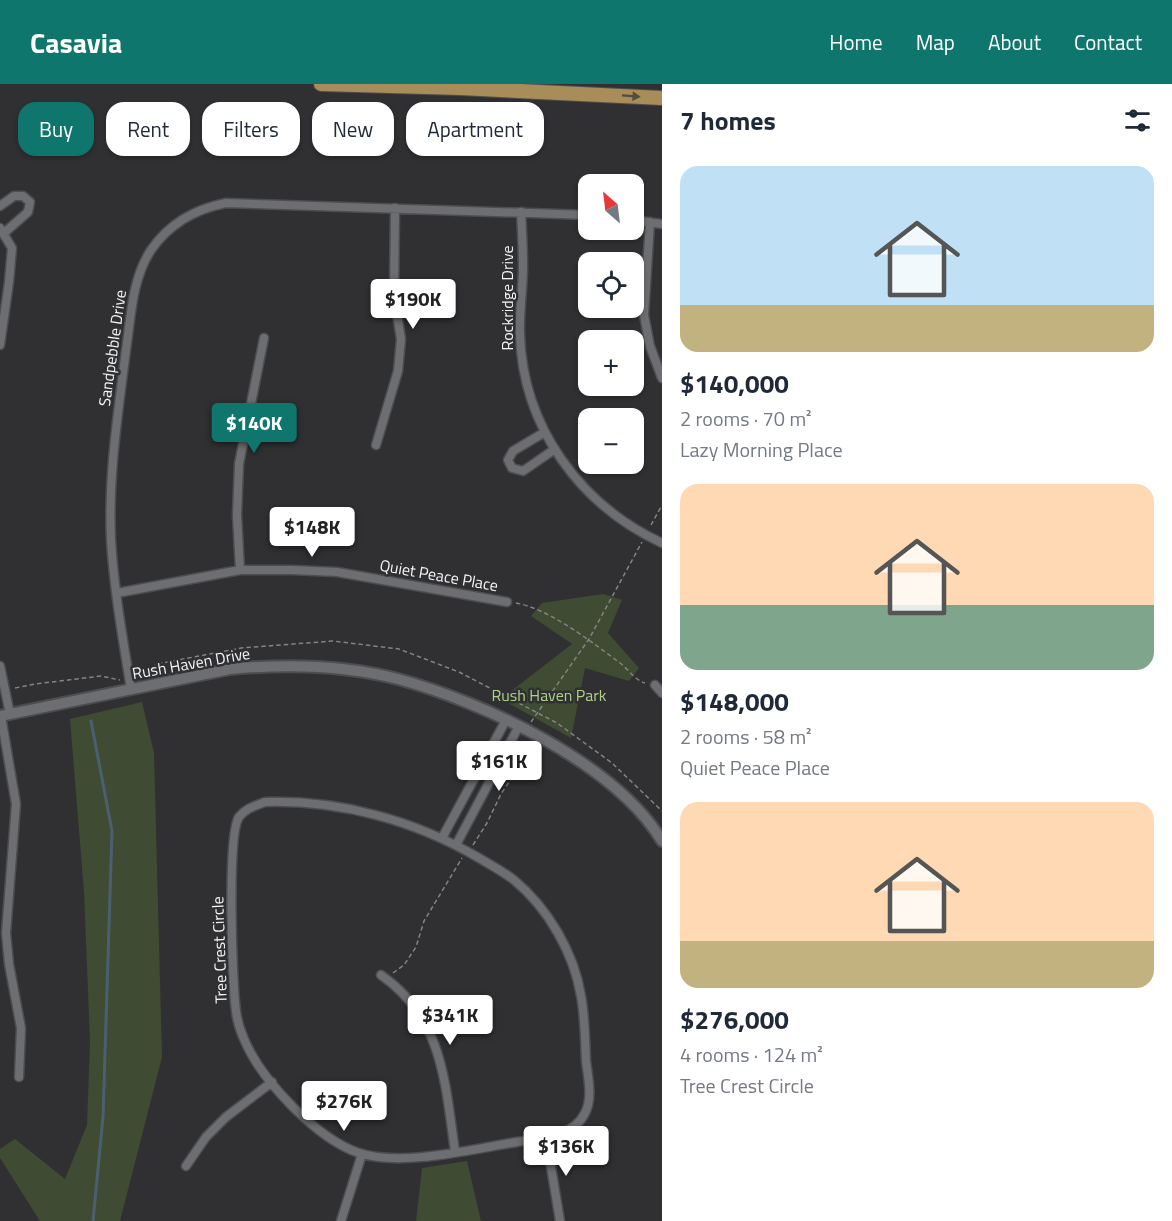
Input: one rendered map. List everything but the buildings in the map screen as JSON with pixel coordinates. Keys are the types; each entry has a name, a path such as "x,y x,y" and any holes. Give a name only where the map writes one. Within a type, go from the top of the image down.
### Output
{"main road":[{"path":"321,84 472,88 662,98"}],"street":[{"path":"0,206 14,196 23,196 30,202 28,212 2,231 12,248 0,345"},
{"name":"Sandpebble Drive","path":"130,684 111,540 111,489 134,290 141,268 151,250 171,227 211,206 226,203 578,215"},
{"path":"376,444 398,371 401,339 394,296 395,208"},
{"name":"Rockridge Drive","path":"521,212 523,266 520,335 523,364 536,411 555,449 592,497 616,517 662,543"},
{"path":"644,221 662,224"},
{"path":"650,222 645,315 650,346 662,378"},
{"path":"240,570 237,515 239,464 264,338"},
{"path":"545,432 513,451 508,460 512,468 523,471 555,449"},
{"name":"Quiet Peace Place","path":"117,593 240,570 337,572 507,602"},
{"path":"0,666 5,691 4,715 16,804 6,933 21,1028 19,1077"},
{"name":"Rush Haven Drive","path":"4,715 130,684 261,666 321,668 397,679 476,706 563,750 601,778 633,806 662,841"},
{"path":"655,685 662,693"},
{"path":"441,838 506,720"},
{"path":"456,845 522,728"},
{"name":"Tree Crest Circle","path":"265,802 305,803 365,812 405,823 441,838 508,876 526,892 552,924 574,969 582,999 589,1097 585,1115 568,1131 546,1137 403,1158 362,1154 325,1137 300,1113 272,1082 250,1052 239,1026 233,964 233,837 238,818 248,808 265,802"},
{"path":"381,975 419,1011 436,1044 455,1151"},
{"path":"186,1166 206,1137 226,1117 272,1082"},
{"path":"546,1137 560,1221"},
{"path":"341,1221 362,1154"}],"path":[{"path":"522,728 537,713 589,639 662,505"},
{"path":"507,602 531,606 589,639 629,670 638,681 655,685"},
{"path":"5,691 35,684 101,676 130,684 157,664 241,648 333,641 399,649 486,686 557,723 612,764 662,811"}],"green space":[{"name":"Rush Haven Park","path":"603,594 622,600 608,633 639,668 629,681 585,668 571,738 501,699 572,644 531,616 542,603"},
{"path":"142,702 154,753 162,1057 120,1221 40,1221 0,1158 0,1149 15,1139 65,1179 87,1125 90,1041 84,892 70,719"},
{"path":"467,1161 481,1221 416,1221 422,1168"}],"waterway":[{"path":"91,721 112,831 103,1117 93,1221"}]}
